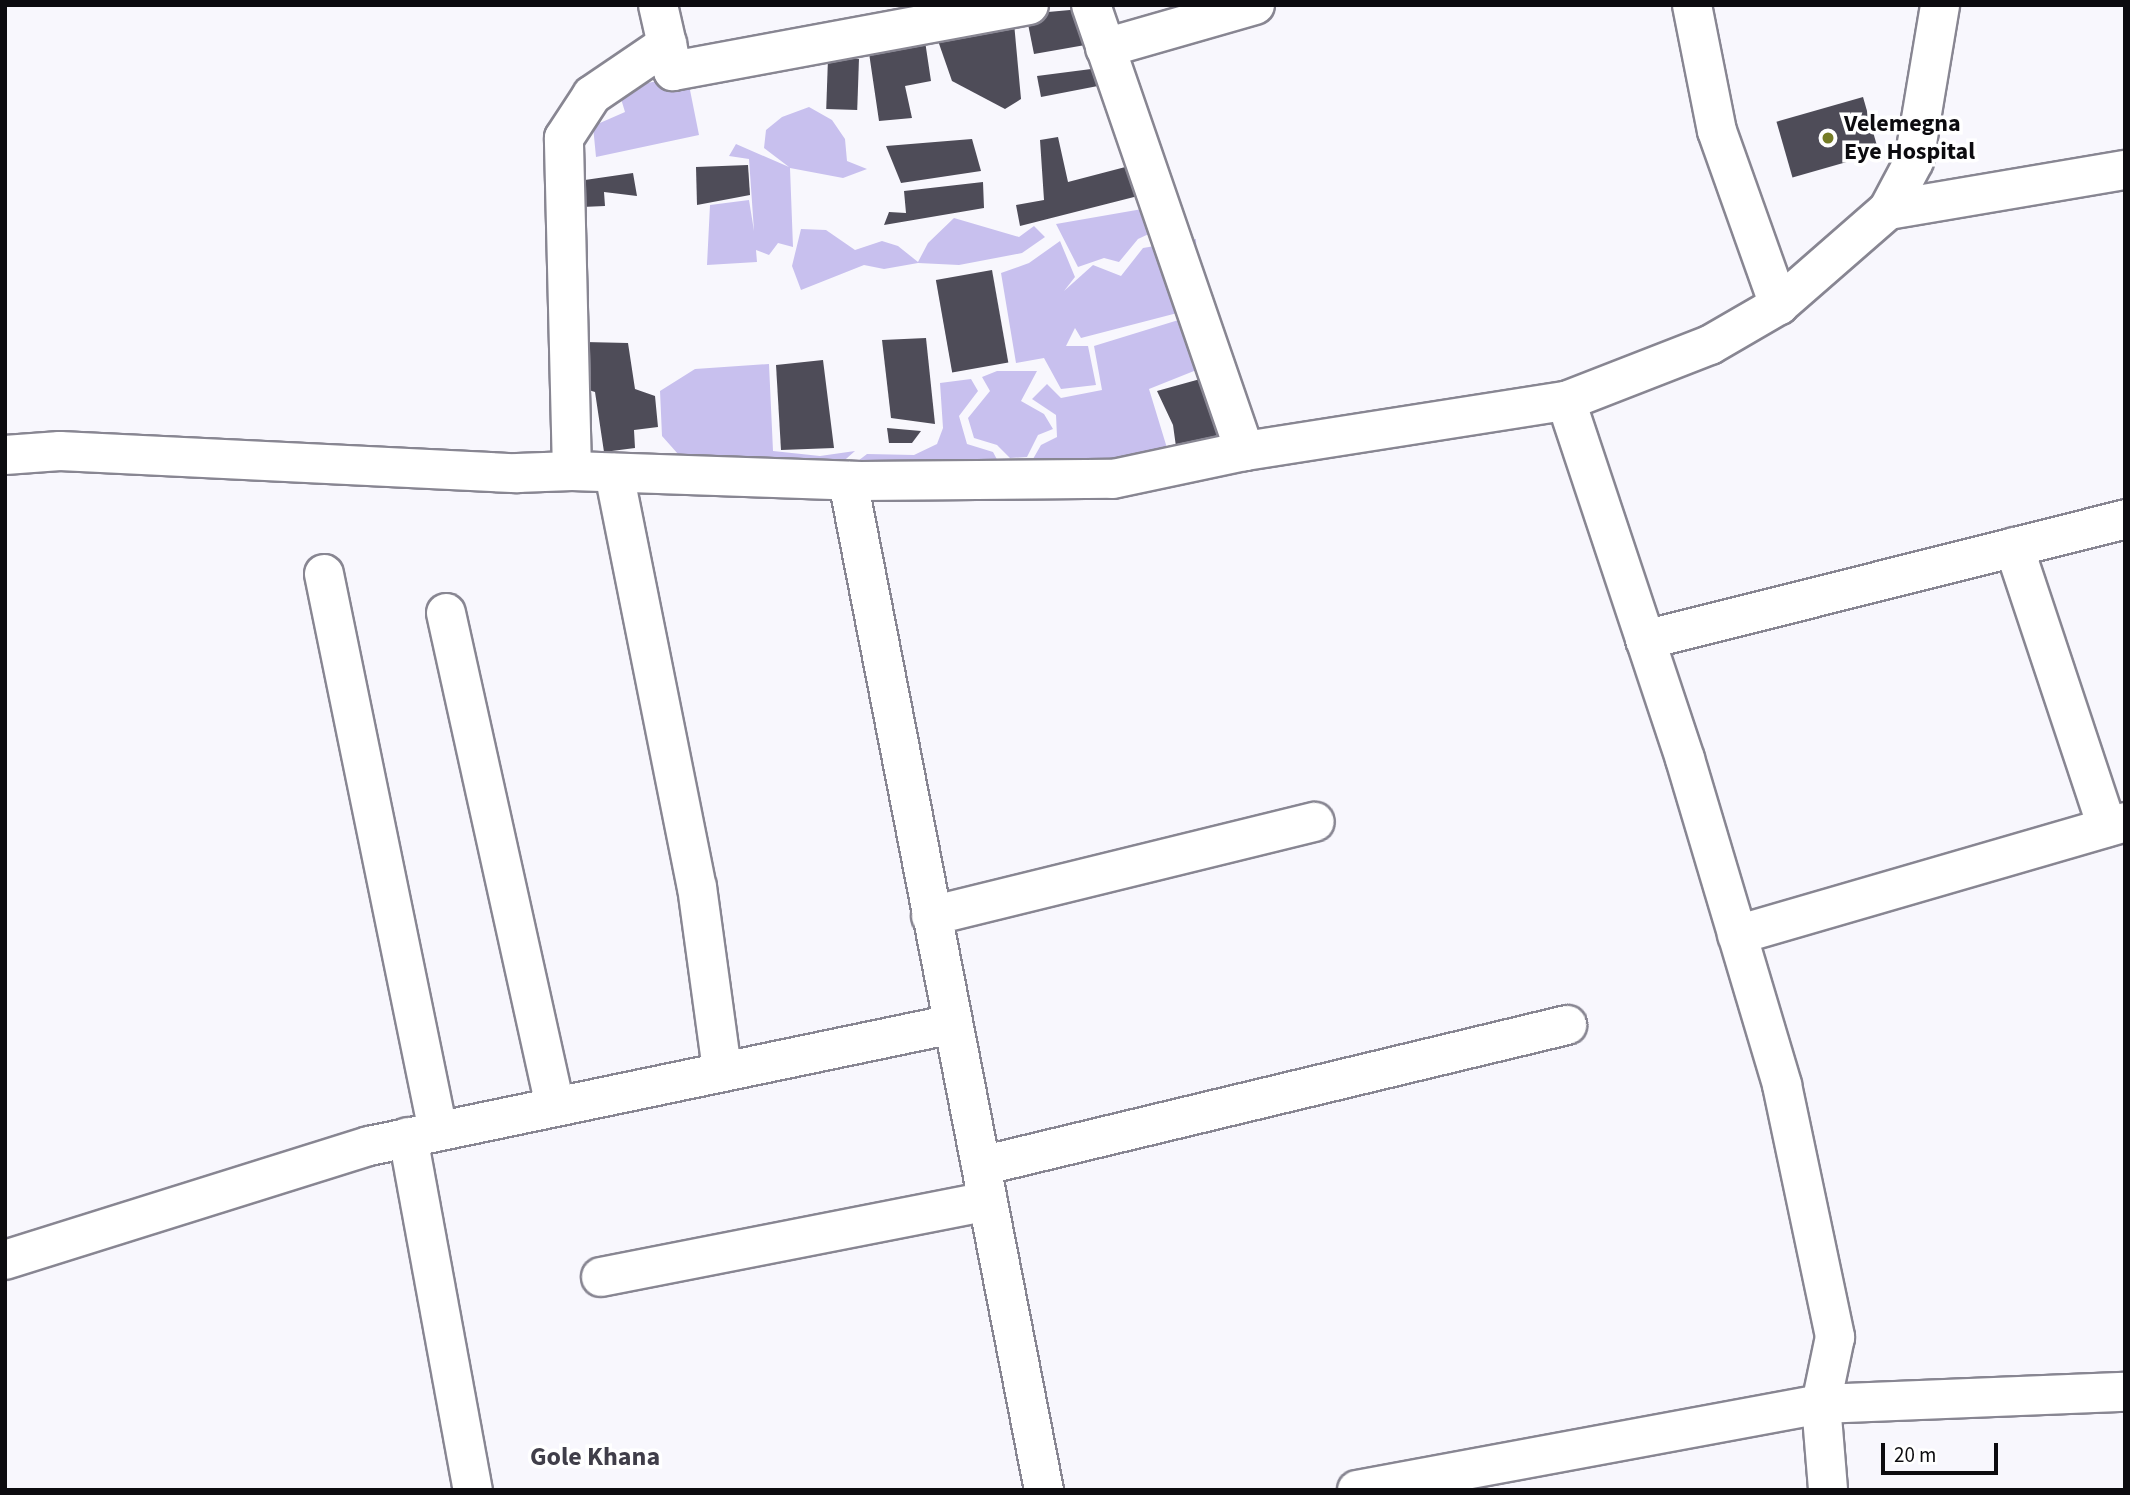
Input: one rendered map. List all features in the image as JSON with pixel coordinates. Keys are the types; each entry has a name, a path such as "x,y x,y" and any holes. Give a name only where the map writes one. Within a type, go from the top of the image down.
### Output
{"street":[{"path":"658,5 673,71 1029,5"},
{"path":"1091,5 1245,451"},
{"path":"1105,48 1255,5"},
{"path":"1692,5 1717,131 1779,305"},
{"path":"5,455 60,451 503,473 572,471 848,481 1113,480 1245,451 1566,401 1710,345 1779,305 1888,210 1914,161 1940,5"},
{"path":"572,471 564,138 592,95 667,44"},
{"path":"1888,210 2125,170"},
{"path":"1566,401 1645,640 1782,1085 1835,1337 1821,1404 1828,1490"},
{"path":"614,473 697,887 722,1070"},
{"path":"848,481 1044,1490"},
{"path":"1645,640 2125,519"},
{"path":"1737,934 2116,825 2014,547"},
{"path":"324,574 423,1134 473,1490"},
{"path":"446,613 555,1105"},
{"path":"931,916 1315,822"},
{"path":"5,1259 423,1134 953,1024"},
{"path":"601,1277 984,1183 1567,1024"},
{"path":"1357,1490 1821,1404 2125,1392"}],"shaded area":[{"path":"687,75 699,135 596,157 593,126 625,112 618,89"},
{"path":"809,107 832,120 845,139 847,161 867,169 843,178 790,168 793,247 778,243 769,255 756,250 757,262 707,265 710,205 749,200 754,231 749,159 729,156 736,144 789,167 764,148 766,130 782,117"},
{"path":"1148,208 1153,232 1138,239 1119,262 1104,258 1078,267 1056,224"},
{"path":"954,218 1019,237 1034,226 1045,237 1022,253 959,265 918,263 884,269 864,265 801,290 792,266 801,229 826,230 855,250 882,241 898,246 918,262 928,243"},
{"path":"1196,239 1197,269 1212,304 1081,338 1075,328 1066,346 1088,346 1096,385 1061,389 1044,358 1016,363 1001,273 1029,263 1060,241 1075,277 1064,291 1093,265 1121,276 1143,248"},
{"path":"1185,318 1204,367 1149,389 1167,448 1096,470 850,467 867,454 914,455 937,444 943,428 940,383 971,379 978,391 959,416 967,444 993,452 1001,467 1029,466 1041,445 1057,437 1056,415 1032,399 1047,384 1061,398 1102,390 1094,346"},
{"path":"769,364 773,451 820,456 855,451 838,466 699,458 678,454 662,436 660,391 695,369"},
{"path":"997,371 1037,371 1021,401 1044,414 1053,429 1038,435 1027,457 1010,458 997,445 974,438 968,418 990,391 982,377"}],"building":[{"path":"1081,9 1091,44 1034,54 1026,14"},
{"path":"1014,23 1021,99 1005,109 952,81 936,35"},
{"path":"925,41 931,81 905,86 912,118 879,121 869,53"},
{"path":"828,58 859,59 857,110 826,109"},
{"path":"1099,68 1103,85 1041,97 1037,76"},
{"name":"Velemegna Eye Hospital","path":"1863,97 1879,153 1792,178 1776,122"},
{"path":"1058,137 1068,182 1133,165 1138,196 1020,226 1016,205 1044,200 1040,140"},
{"path":"972,139 981,171 901,183 886,146"},
{"path":"748,165 750,195 697,205 696,167"},
{"path":"633,173 637,196 604,192 605,206 582,207 578,181"},
{"path":"983,182 984,208 884,225 889,212 906,213 904,191"},
{"path":"992,270 1008,363 952,372 936,280"},
{"path":"926,338 935,424 891,418 882,340"},
{"path":"585,342 628,343 635,389 655,396 658,427 634,430 635,448 604,452 595,392 582,388"},
{"path":"823,360 834,448 781,450 776,365"},
{"path":"1211,376 1228,444 1177,454 1173,425 1157,391"},
{"path":"887,428 921,431 912,443 889,443"}],"place":[{"name":"Velemegna Eye Hospital","path":"1828,138"}],"district":[{"name":"Gole Khana","path":"595,1457"}]}
